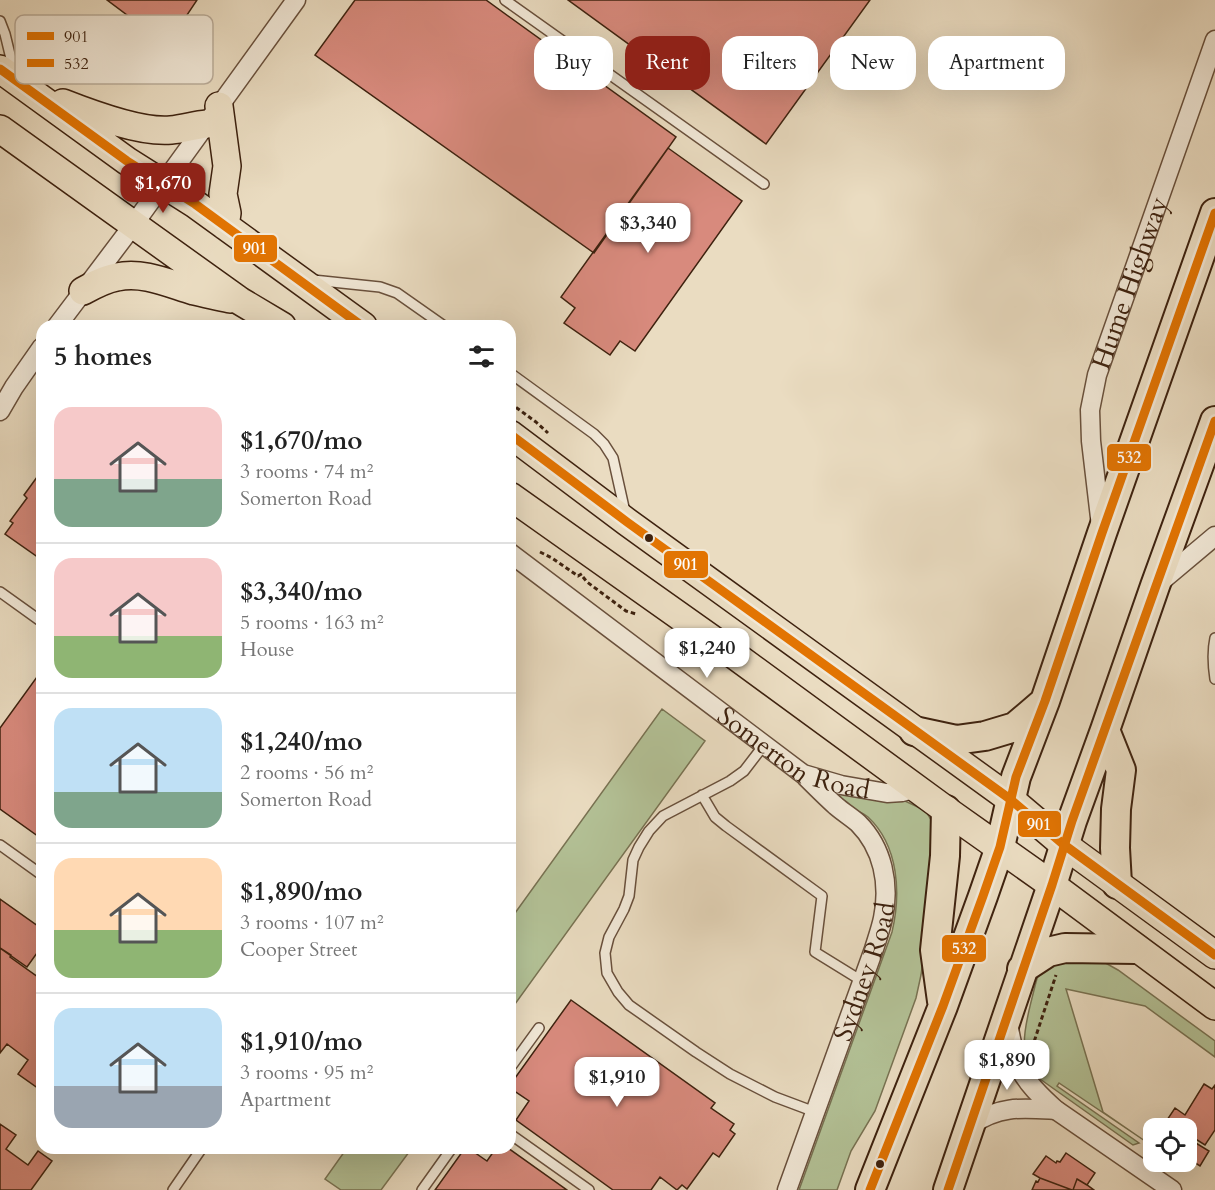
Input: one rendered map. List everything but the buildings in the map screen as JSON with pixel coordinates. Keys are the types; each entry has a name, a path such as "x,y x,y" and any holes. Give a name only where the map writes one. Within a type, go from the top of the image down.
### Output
{"highway":[{"name":"Hume Highway","path":"1000,848 1016,777 1045,701 1215,213"},
{"path":"948,1190 1052,885 1063,844 1215,421"},
{"path":"914,731 956,740 985,736 1015,727 1045,701"},
{"path":"1105,730 1121,770 1116,809 1117,884"},
{"path":"943,1006 935,950 945,856 946,810"},
{"path":"870,1190 943,1006 1000,848"},
{"path":"1022,969 1048,952 1065,948 1136,949"}],"main road":[{"path":"22,84 128,161 195,204 355,320"},
{"path":"25,84 101,117 147,129 170,130 213,115 227,166 223,194 227,213 225,226"},
{"path":"0,129 240,301 272,320"},
{"path":"83,291 102,281 119,276 134,276 156,279 196,292 240,301"},
{"path":"516,439 627,522 1010,799 1063,844 1215,955"},
{"name":"Somerton Road","path":"516,500 1052,885 1215,1006"}],"street":[{"path":"61,320 296,0"},
{"name":"Hume Highway","path":"1102,533 1091,441 1090,410 1097,375 1215,40"},
{"path":"0,410 36,356"},
{"path":"1155,586 1215,536"},
{"name":"Somerton Road","path":"516,558 803,774 841,785 887,793 916,788"},
{"name":"Sydney Road","path":"787,1190 862,981 883,919 886,898 885,875 872,841 858,824 803,774"},
{"path":"1006,1016 1013,1052 1020,1072 1039,1094 1056,1110 1172,1190"},
{"path":"971,1125 981,1118 1016,1108 1056,1110"}],"lane":[{"path":"505,0 764,184"},
{"path":"0,21 15,76"},
{"path":"299,278 380,287 397,293 435,320"},
{"path":"516,377 594,434 604,444 613,458 627,522"},
{"path":"0,592 36,618"},
{"path":"1215,638 1213,645 1215,679"},
{"path":"764,745 744,771 730,781 663,816 649,831 633,860 628,896 609,937 605,953 607,973 629,1005 696,1053 730,1074 776,1097 815,1112"},
{"path":"702,795 716,817 726,826 822,896 815,952 862,981"},
{"path":"0,845 36,871"},
{"path":"516,1060 539,1028"},
{"path":"516,1138 589,1190"},
{"path":"173,1190 198,1154"},
{"path":"422,1190 448,1154"}],"path":[{"path":"516,407 536,422"},
{"path":"1031,1052 1060,967"}],"green space":[{"path":"662,709 705,741 516,1003 516,912"},
{"path":"829,791 905,801 927,813 933,823 935,878 916,998 875,1111 851,1151 837,1190 799,1190 892,932 895,917 897,887 892,856 886,842 868,817 845,804"},
{"path":"1047,959 1102,961 1118,970 1215,1041 1215,1057 1145,1006 1066,989 1103,1112 1143,1140 1059,1083 1057,1086 1139,1143 1133,1145 1040,1079 1032,1070 1024,1041 1029,1009 1041,968"},
{"path":"343,1154 408,1154 381,1190 341,1190 325,1179"}],"transit line":[{"name":"901","path":"0,69 15,80"},
{"name":"901","path":"21,84 127,161 195,204 354,320"},
{"name":"532","path":"870,1190 943,1006 983,896 1000,847 1016,777 1045,701 1215,213"},
{"name":"532","path":"948,1190 1072,821 1215,421"},
{"name":"901","path":"516,439 627,522 1010,799 1063,844 1215,955"}]}
